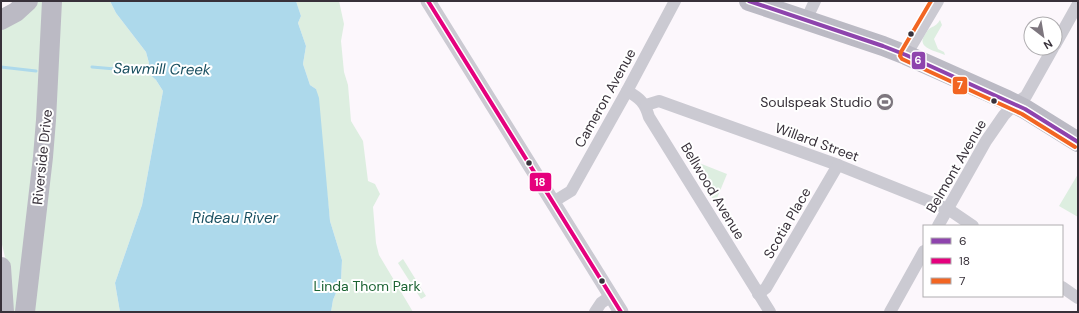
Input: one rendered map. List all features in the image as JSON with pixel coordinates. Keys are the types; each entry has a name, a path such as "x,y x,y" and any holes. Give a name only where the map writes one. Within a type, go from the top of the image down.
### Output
{"main road":[{"path":"1,20 16,12 28,1"},
{"name":"Riverside Drive","path":"25,312 46,127 52,1"},
{"path":"749,1 906,55 1015,104 1078,142"},
{"path":"1,267 4,312"}],"street":[{"path":"428,1 622,312"},
{"name":"Cameron Avenue","path":"553,202 571,191 676,1"},
{"path":"806,20 815,1"},
{"path":"906,55 938,1"},
{"path":"1063,31 1078,4"},
{"name":"Belmont Avenue","path":"939,225 986,141 1004,115 1026,96 1048,56"},
{"path":"627,91 636,96 646,105"},
{"name":"Willard Street","path":"646,105 659,102 838,165 948,209 972,225"},
{"name":"Bellwood Avenue","path":"646,105 649,117 770,312"},
{"name":"Scotia Place","path":"758,294 766,288 838,165"},
{"path":"890,312 923,254"},
{"path":"1063,288 1078,298"},
{"path":"594,312 601,303 611,296"}],"green space":[{"path":"35,1 47,1 38,136 18,312 11,312 8,270 1,240 1,26"},
{"path":"61,1 110,1 116,13 146,52 149,63 147,72 156,80 163,91 142,205 115,283 120,312 32,312"},
{"name":"Linda Thom Park","path":"296,1 339,1 344,24 341,41 344,72 348,85 351,121 363,141 368,181 375,184 380,194 373,207 376,243 379,255 413,312 331,312 333,300 341,281 342,260 330,221 316,89 310,85 303,64 306,46 298,23 301,16"},
{"path":"940,20 942,25 934,39 938,49 944,52 945,55 928,48 923,43 924,36 928,30"},
{"path":"689,159 727,174 715,203"},
{"path":"1078,174 1078,217 1059,206"},
{"path":"403,259 426,296 421,299 398,263"}],"water":[{"name":"Rideau River","path":"110,1 296,1 301,16 298,23 306,46 303,64 310,85 316,89 319,98 330,221 342,260 341,281 333,300 331,312 120,312 115,283 142,205 163,91 156,80 147,72 149,63 146,52 116,13"}],"waterway":[{"name":"Sawmill Creek","path":"1,67 36,71"},
{"name":"Sawmill Creek","path":"92,67 150,72"}],"transit line":[{"name":"18","path":"428,1 621,312"},
{"name":"6","path":"749,1 906,55 1025,109 1078,142"},
{"name":"7","path":"931,1 901,52 900,56 902,59 1022,114 1075,147"}],"place":[{"name":"Soulspeak Studio","path":"885,102"}]}
